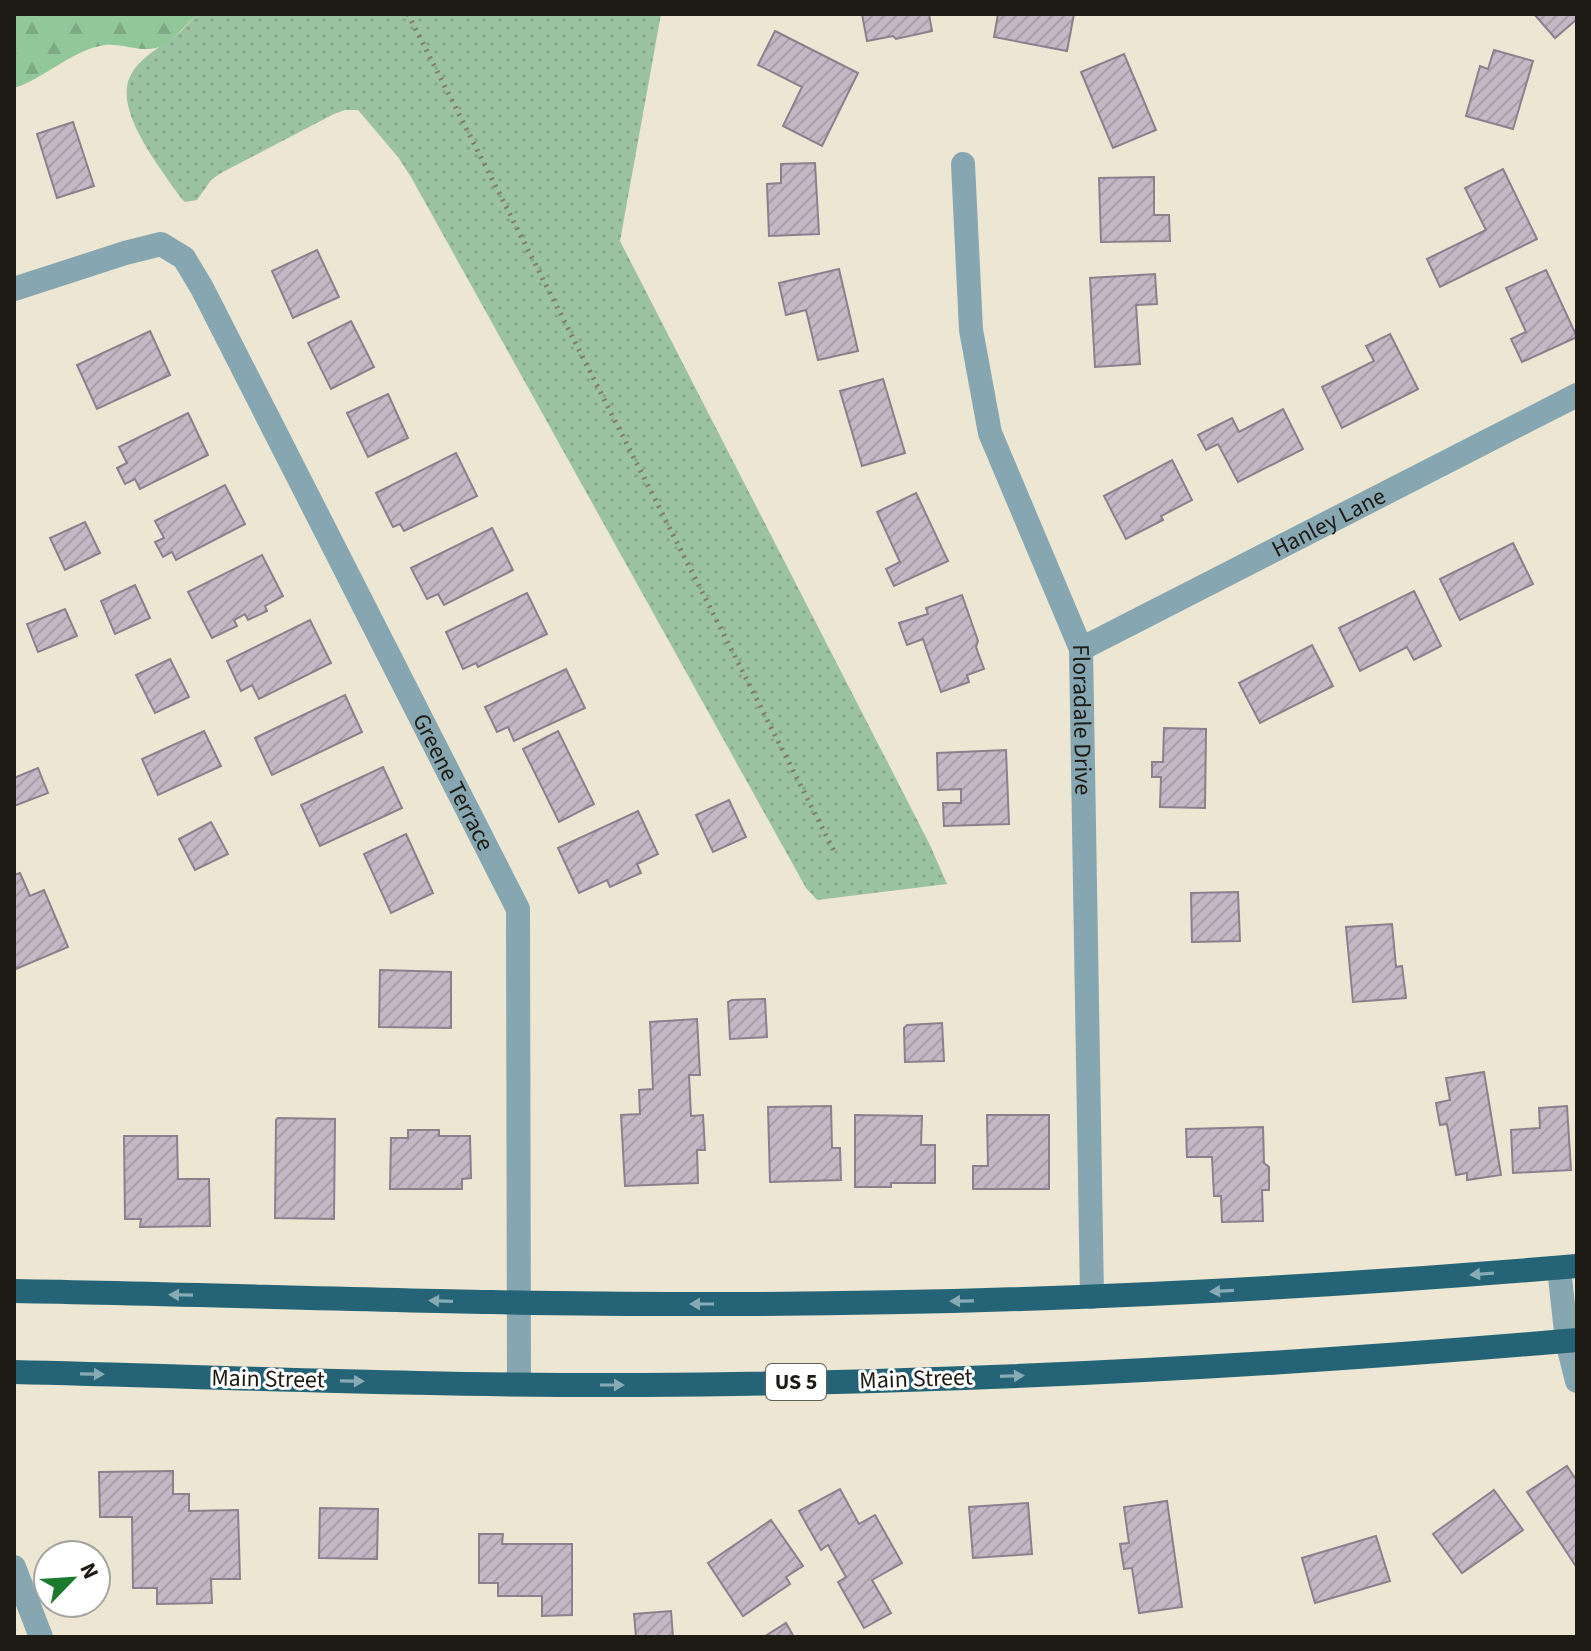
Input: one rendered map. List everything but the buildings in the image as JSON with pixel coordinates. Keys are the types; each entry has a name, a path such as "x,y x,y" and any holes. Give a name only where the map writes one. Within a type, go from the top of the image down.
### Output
{"highway":[{"path":"14,1291 519,1303 829,1304 1092,1297 1568,1267"},
{"name":"Main Street","path":"14,1372 519,1384 799,1382 1102,1373 1302,1362 1572,1341"}],"street":[{"name":"Floradale Drive","path":"963,164 971,330 990,433 1081,649 1092,1297"},
{"name":"Greene Terrace","path":"14,289 161,244 184,258 518,909 519,1384"},
{"name":"Hanley Lane","path":"1081,649 1577,395"},
{"path":"1568,1267 1577,1381"},
{"path":"14,1567 41,1637"}],"path":[{"path":"408,14 836,855"}],"green space":[{"path":"14,14 201,14 156,48 105,45 93,48 14,88"},
{"path":"201,14 661,14 620,241 929,843 947,884 817,900 806,888 411,177 358,110 334,114 221,173 211,180 197,200 185,202 181,198 137,130 127,100 127,87 133,71 144,58"}]}
